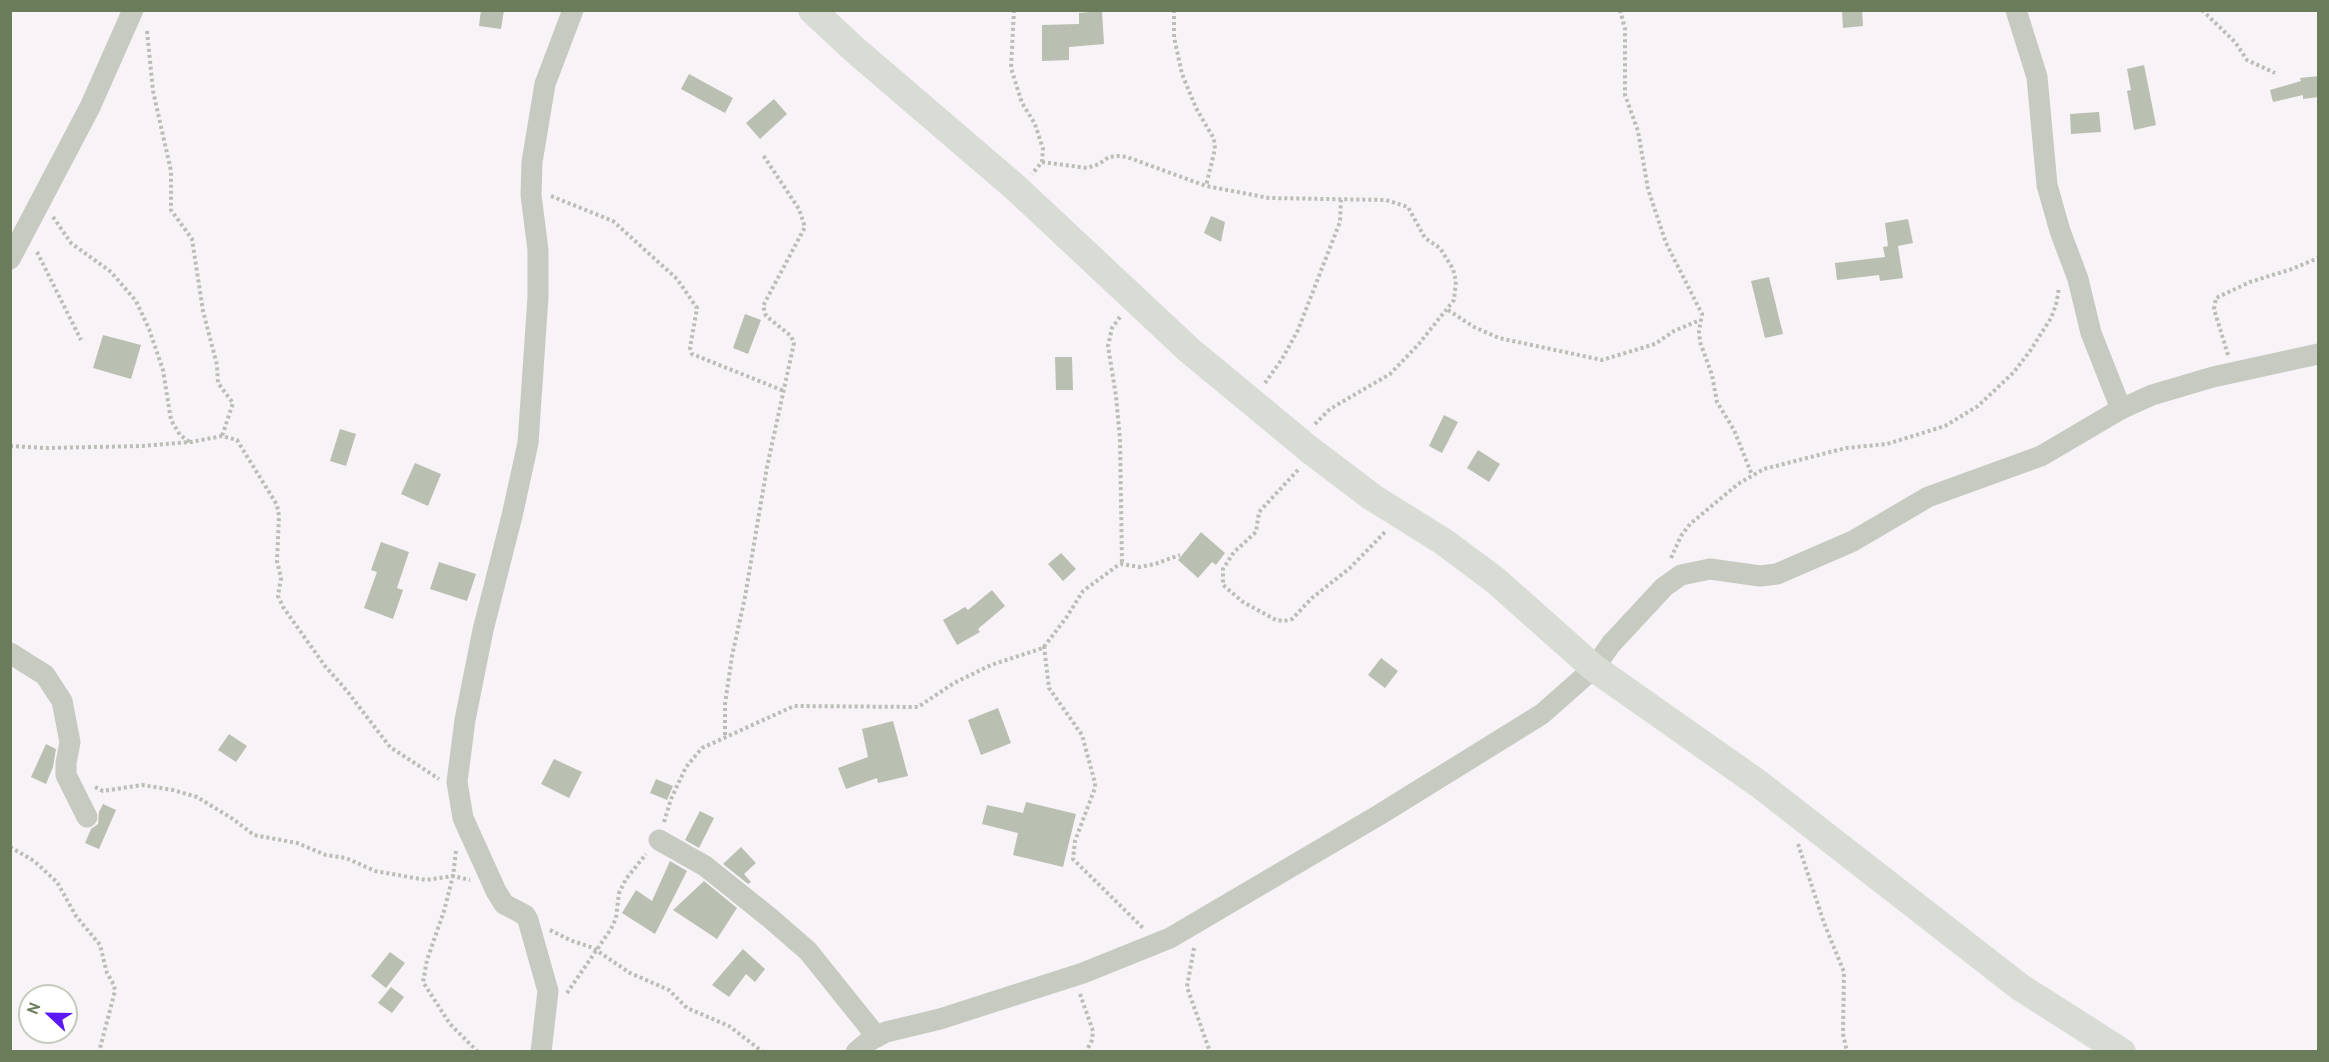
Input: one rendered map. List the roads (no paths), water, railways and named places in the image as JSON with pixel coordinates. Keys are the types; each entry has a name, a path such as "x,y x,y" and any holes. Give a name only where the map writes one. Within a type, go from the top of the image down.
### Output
{"main road":[{"path":"812,10 855,50 1016,188 1189,350 1304,445 1371,497 1402,515 1495,580 1594,668 1759,784 2020,987 2122,1052"}],"street":[{"path":"541,1052 548,991 528,920 525,915 509,908 501,901 463,818 457,782 465,720 483,630 512,516 530,431 538,262 531,182 532,162 545,84 573,10"},
{"path":"2016,10 2037,76 2044,162 2050,197 2078,279 2091,333 2121,409"},
{"path":"10,259 140,16"},
{"path":"856,1052 886,1032 940,1019 1073,976 1157,943 1199,920 1495,745 1542,714 1594,668 1611,644 1664,587 1681,575 1710,569 1760,576 1777,574 1853,541 1928,497 2041,456 2121,409 2152,395 2234,373 2319,354"},
{"path":"10,653 45,675 62,701 70,742 65,771 68,782 87,818"},
{"path":"659,840 705,866 808,951 877,1037"}]}
